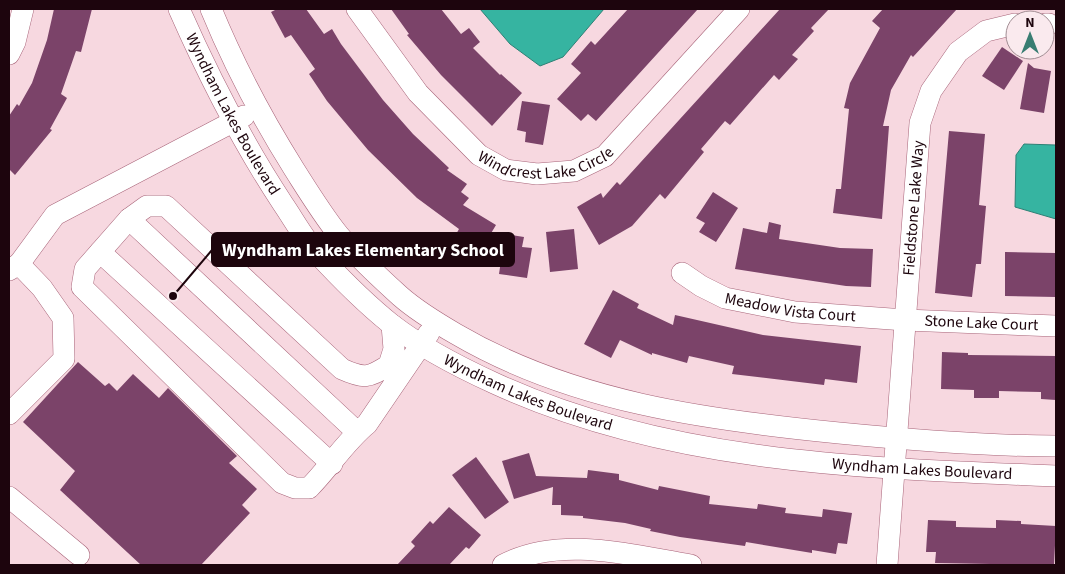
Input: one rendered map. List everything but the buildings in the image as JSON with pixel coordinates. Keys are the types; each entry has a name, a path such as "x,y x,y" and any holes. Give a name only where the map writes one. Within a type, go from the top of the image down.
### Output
{"street":[{"path":"9,54 15,42 23,9"},
{"name":"Wyndham Lakes Boulevard","path":"179,9 232,123 260,169 315,251 358,295 392,325 473,373 527,398 587,420 650,437 738,452 894,469 1056,476"},
{"name":"Wyndham Lakes Boulevard","path":"211,9 228,51 256,108 338,235 401,297 436,322 507,362 628,402 702,418 897,439 1056,446"},
{"name":"Windcrest Lake Circle","path":"357,9 418,93 479,155 506,170 537,174 574,171 605,156 740,9"},
{"name":"Fieldstone Lake Way","path":"887,565 920,123 931,91 958,52 986,31 1005,26"},
{"path":"9,414 64,359 63,318 42,288 14,267 55,215 232,123 256,108"},
{"path":"392,325 394,349 389,365 374,375 360,377 342,368 166,206 147,206 129,219 85,269 82,287 282,483 295,488 309,488 366,424 436,322"},
{"path":"129,219 357,432"},
{"path":"100,252 332,464"},
{"name":"Meadow Vista Court","path":"682,273 701,286 734,300 795,312 905,320"},
{"name":"Stone Lake Court","path":"905,320 1056,326"},
{"path":"9,497 79,555"},
{"path":"503,565 515,559 546,551 599,550 690,565"}],"shaded area":[{"path":"480,9 604,9 563,57 540,66 510,44"},
{"path":"1024,144 1056,145 1056,219 1015,207 1016,155"}],"place":[{"name":"Wyndham Lakes Elementary School","path":"173,296"}]}
